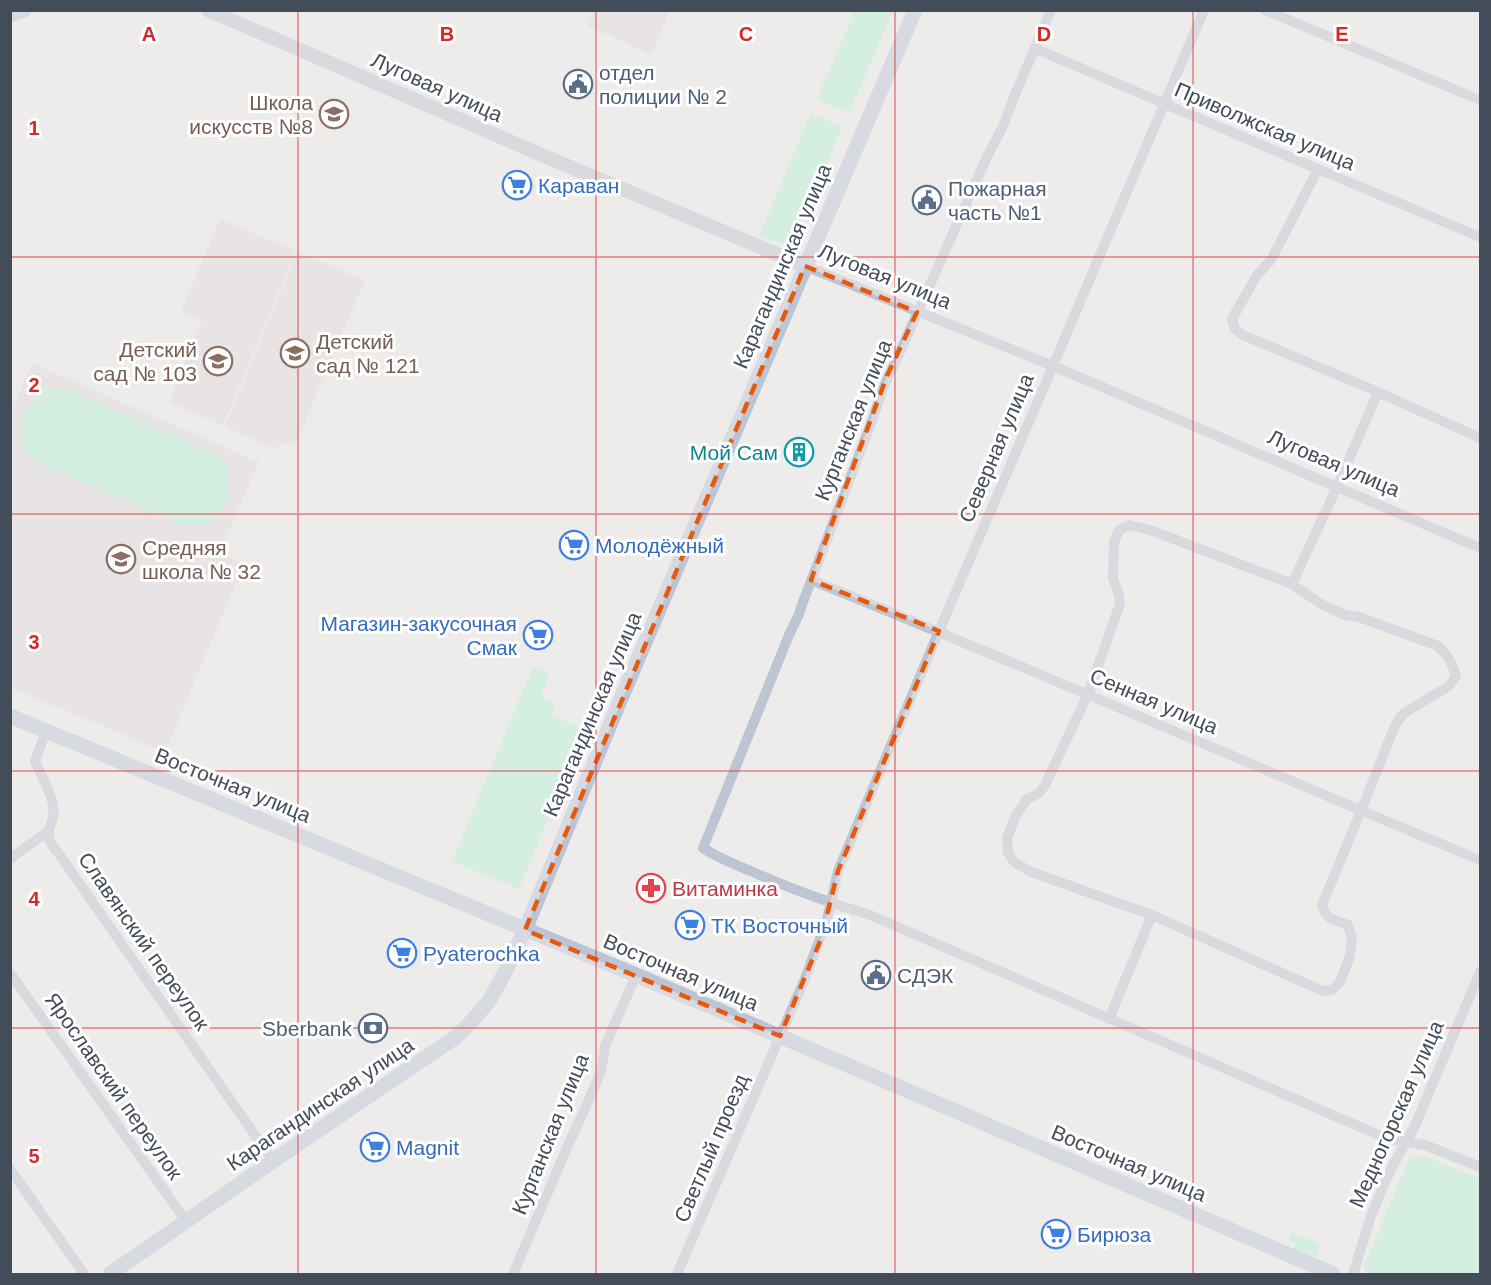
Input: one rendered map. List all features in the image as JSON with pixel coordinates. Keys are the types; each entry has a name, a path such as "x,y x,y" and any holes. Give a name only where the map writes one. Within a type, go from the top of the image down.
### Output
{"main road":[{"path":"10,15 24,10"},
{"name":"Карагандинская улица","path":"110,1275 456,1037 489,1001 525,930 603,740 915,10"},
{"name":"Восточная улица","path":"10,716 636,975 1333,1275"}],"street":[{"name":"Луговая улица","path":"208,10 544,156 805,266 1053,366 1480,549"},
{"name":"Курганская улица","path":"830,903 715,856 703,848 799,614 887,376 896,361 1003,126 1051,10"},
{"name":"Северная улица","path":"830,903 838,871 1204,10"},
{"path":"1265,10 1480,100"},
{"name":"Приволжская улица","path":"1036,49 1480,237"},
{"path":"1318,169 1271,260 1257,275 1232,320 1235,329 1243,335 1480,438"},
{"path":"1292,584 1338,487 1378,392"},
{"path":"1129,525 1150,530 1292,584 1321,604 1346,615 1359,617 1438,646 1447,655 1455,676 1449,686 1404,713 1399,719 1322,905 1325,914 1348,925 1352,939 1350,956 1340,982 1332,990 1323,991 1152,915 1031,872 1014,862 1008,852 1007,838 1015,817 1027,799 1039,793 1045,785 1088,694 1120,604 1113,579 1114,542 1119,530 1129,525"},
{"name":"Сенная улица","path":"811,580 939,631 1480,860"},
{"path":"10,859 47,832 54,816 53,803 35,761 46,731"},
{"name":"Славянский переулок","path":"47,832 51,844 273,1161"},
{"path":"830,903 870,915 1388,1139 1425,1145 1480,1167"},
{"name":"Светлый проезд","path":"677,1275 792,1011 821,939 830,903"},
{"path":"1109,1019 1152,915"},
{"name":"Медногорская улица","path":"1353,1275 1382,1189 1407,1142 1480,972"},
{"name":"Ярославский переулок","path":"10,973 186,1221"},
{"name":"Курганская улица","path":"513,1275 601,1071 605,1046 636,975"},
{"path":"10,1169 84,1275"}],"highlighted area":[{"path":"805,266 917,312 887,376 811,580 939,631 838,871 821,939 780,1036 525,930"}],"shaded area":[{"path":"593,10 670,11 651,55 587,25"},
{"name":"Детский сад № 103","path":"220,219 296,251 223,426 169,402 202,320 181,311"},
{"name":"Детский сад № 121","path":"297,252 365,280 297,441 274,448 225,427"},
{"name":"Средняя школа № 32","path":"32,363 259,462 220,553 244,564 165,752 11,688 11,413"}],"green space":[{"path":"855,11 893,11 849,113 817,99"},
{"path":"811,113 842,127 791,247 759,235"},
{"path":"44,390 69,390 220,456 230,474 229,499 214,521 189,527 37,462 21,446 24,415"},
{"path":"533,667 550,674 541,696 556,703 551,715 585,730 519,889 452,861"},
{"path":"1423,1155 1480,1179 1480,1274 1367,1274 1363,1268 1409,1159"},
{"path":"1292,1232 1320,1244 1315,1258 1293,1249 1296,1243 1289,1240"}],"place":[{"name":"отдел полиции № 2","path":"578,84"},
{"name":"Школа искусств №8","path":"334,114"},
{"name":"Караван","path":"517,185"},
{"name":"Пожарная часть №1","path":"927,200"},
{"name":"Детский сад № 121","path":"295,353"},
{"name":"Детский сад № 103","path":"218,361"},
{"name":"Мой Cам","path":"799,452"},
{"name":"Молодёжный","path":"574,545"},
{"name":"Средняя школа № 32","path":"121,559"},
{"name":"Магазин-закусочная Смак","path":"538,635"},
{"name":"Витаминка","path":"651,888"},
{"name":"ТК Восточный","path":"690,925"},
{"name":"Pyaterochka","path":"402,953"},
{"name":"СДЭК","path":"876,975"},
{"name":"Sberbank","path":"373,1028"},
{"name":"Magnit","path":"375,1147"},
{"name":"Бирюза","path":"1056,1234"}]}
